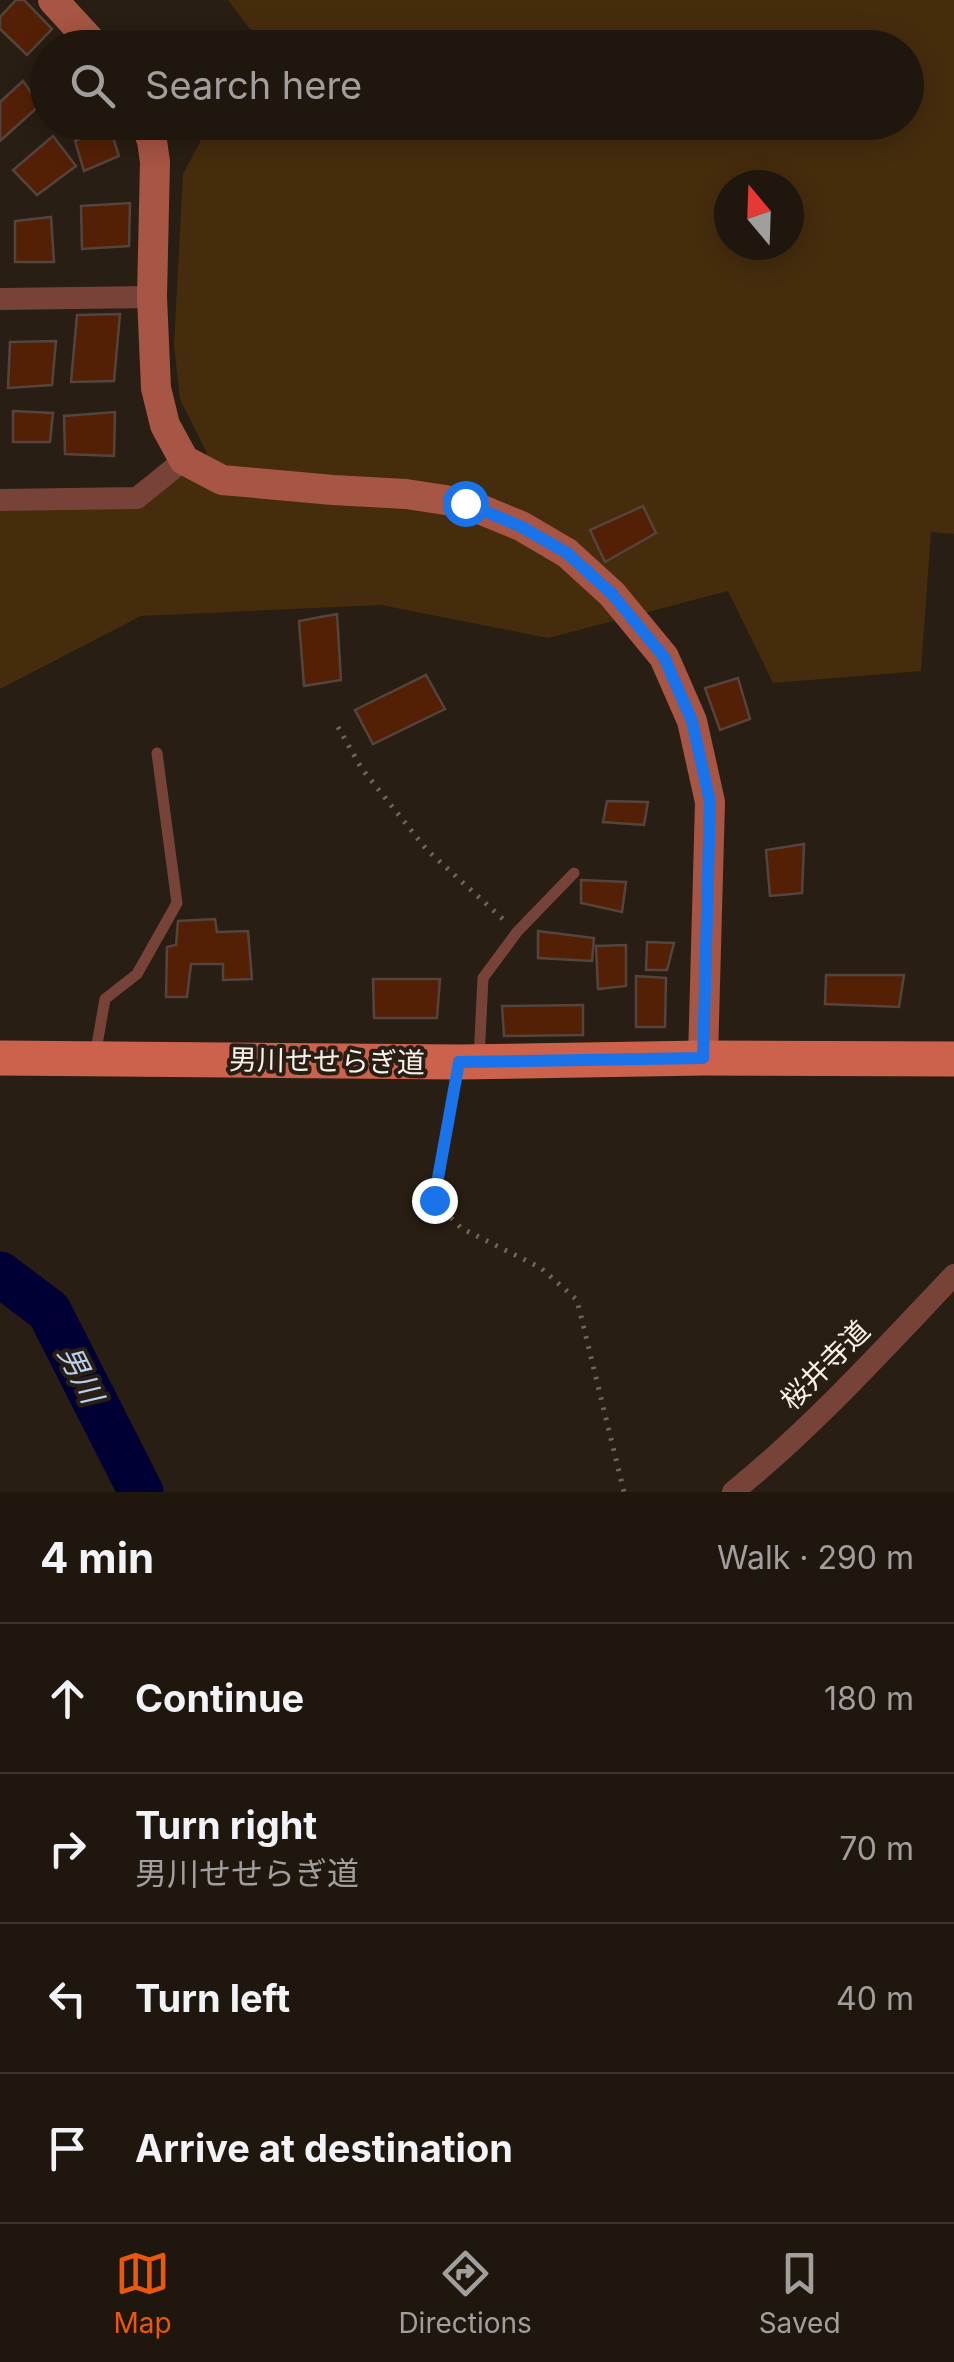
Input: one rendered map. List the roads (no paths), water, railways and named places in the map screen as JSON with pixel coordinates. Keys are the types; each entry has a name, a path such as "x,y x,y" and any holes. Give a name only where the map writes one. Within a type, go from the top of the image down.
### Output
{"main road":[{"name":"男川せせらぎ道","path":"0,1058 469,1062 954,1059"}],"street":[{"path":"53,0 81,30"},
{"path":"152,140 156,388 165,425 184,460 222,480 406,494 465,503 520,526 567,553 612,594 664,657 692,721 710,802 703,1058"},
{"path":"0,298 152,297"},
{"path":"0,500 137,498 184,460"},
{"name":"桜井寺道","path":"733,1492 830,1404 954,1275"}],"lane":[{"path":"94,1059 105,999 136,974 177,903 157,753"},
{"path":"469,1062 483,978 518,932 574,873"}],"waterway":[{"name":"男川","path":"0,1274 49,1311 141,1492"}]}
